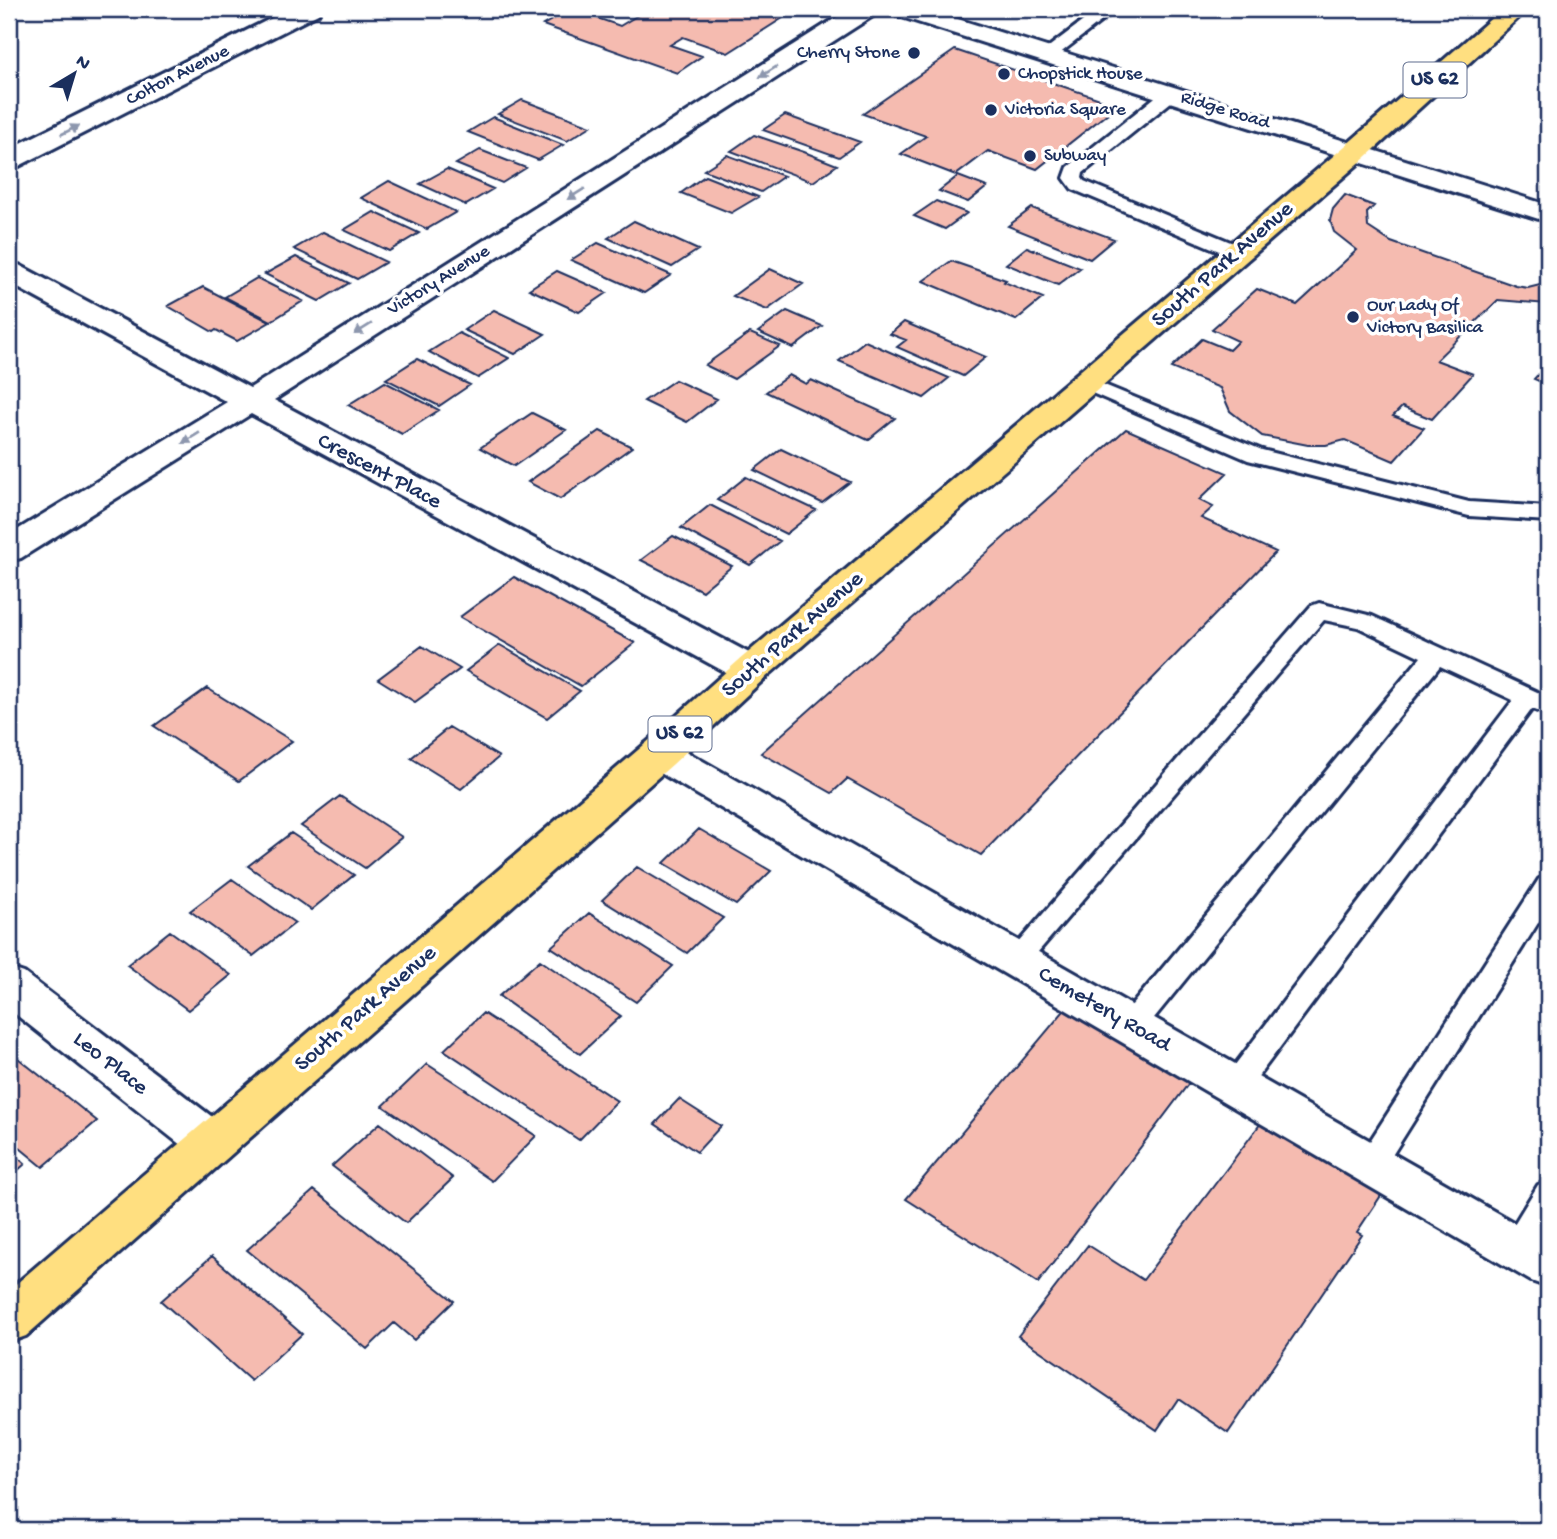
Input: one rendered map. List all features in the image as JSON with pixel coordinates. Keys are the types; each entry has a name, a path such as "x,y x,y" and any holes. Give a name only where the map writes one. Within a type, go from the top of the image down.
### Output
{"main road":[{"name":"South Park Avenue","path":"9,1320 659,754 751,670 1355,152 1516,9"}],"street":[{"name":"Colton Avenue","path":"9,160 309,9"},
{"name":"Victory Avenue","path":"9,550 249,402 867,9"},
{"name":"Ridge Road","path":"901,9 1548,214"},
{"name":"Crescent Place","path":"9,271 751,670"},
{"name":"Cemetery Road","path":"659,754 1532,1257"},
{"name":"Leo Place","path":"9,985 212,1143"}],"lane":[{"path":"1048,55 1108,9"},
{"path":"1170,94 1074,172 1073,178 1078,185 1238,252"},
{"path":"1085,383 1255,455 1469,509 1548,514"},
{"path":"1016,960 1319,611 1364,621 1538,702 1235,1086"},
{"path":"1131,1026 1436,655"},
{"path":"1371,1164 1548,886"},
{"path":"1532,1257 1548,1194"}],"building":[{"path":"571,9 620,26 648,9 797,9 728,53 683,37 670,45 702,56 677,73 543,25"},
{"name":"Victoria Square","path":"955,50 1118,105 1037,169 988,151 956,175 901,154 926,136 863,114"},
{"path":"522,100 591,126 567,141 498,114"},
{"path":"785,115 860,142 839,157 763,130"},
{"path":"493,117 563,145 538,160 468,132"},
{"path":"754,135 837,165 813,182 731,151"},
{"path":"480,150 526,168 502,183 456,164"},
{"path":"727,155 784,176 761,192 704,170"},
{"path":"447,169 493,189 466,205 420,184"},
{"path":"705,176 758,197 731,213 681,193"},
{"path":"958,176 987,187 968,202 939,191"},
{"path":"389,181 456,212 427,229 361,198"},
{"name":"Our Lady Of Victory Basilica","path":"1345,195 1374,206 1367,213 1368,227 1391,242 1516,286 1528,288 1548,283 1548,304 1498,300 1436,360 1473,374 1432,419 1402,407 1393,416 1424,428 1394,461 1345,440 1326,445 1308,445 1262,436 1230,411 1220,388 1171,368 1202,339 1229,350 1238,341 1212,329 1257,289 1297,305 1357,250 1334,232 1330,220 1333,209"},
{"path":"936,201 967,213 945,229 914,216"},
{"path":"1032,208 1114,239 1090,259 1008,226"},
{"path":"374,212 419,233 389,251 344,230"},
{"path":"634,221 698,250 672,267 608,238"},
{"path":"323,232 386,262 357,279 294,249"},
{"path":"598,243 671,275 644,293 571,260"},
{"path":"1027,247 1080,268 1058,285 1006,264"},
{"path":"296,257 349,283 319,301 265,274"},
{"path":"951,261 1006,280 1004,282 1043,298 1016,320 923,281"},
{"path":"770,269 803,284 767,310 733,296"},
{"path":"557,271 607,293 579,312 529,289"},
{"path":"257,278 303,301 271,321 225,297"},
{"path":"203,287 270,322 237,341 216,330 213,332 168,306"},
{"path":"494,310 545,334 515,354 464,330"},
{"path":"787,311 822,326 793,348 758,332"},
{"path":"904,322 986,357 963,376 897,347 906,340 890,334"},
{"path":"459,333 509,358 478,378 429,352"},
{"path":"750,333 780,346 734,379 705,365"},
{"path":"865,341 949,378 924,398 839,361"},
{"path":"417,359 470,385 439,406 386,379"},
{"path":"1548,364 1548,385 1534,379"},
{"path":"789,375 806,384 811,380 895,418 868,440 766,392"},
{"path":"675,380 717,399 687,422 644,401"},
{"path":"385,382 439,410 402,434 348,405"},
{"path":"532,413 566,430 514,466 480,448"},
{"path":"1126,429 1227,473 1199,500 1213,507 1201,518 1276,552 981,855 847,779 832,793 761,753"},
{"path":"600,431 632,447 560,499 528,482"},
{"path":"781,449 850,482 822,503 754,470"},
{"path":"746,477 816,510 786,534 717,500"},
{"path":"710,505 780,541 750,565 681,528"},
{"path":"673,536 732,566 702,591 641,560"},
{"path":"514,577 635,643 581,686 460,617"},
{"path":"500,645 580,691 547,718 466,671"},
{"path":"422,646 460,669 415,702 378,679"},
{"path":"207,688 292,741 239,781 154,726"},
{"path":"449,727 499,757 461,789 411,758"},
{"path":"340,796 402,837 365,868 301,826"},
{"path":"699,829 771,871 736,905 664,863"},
{"path":"291,833 354,875 311,910 248,866"},
{"path":"637,867 723,918 687,953 602,900"},
{"path":"232,879 295,923 253,956 190,911"},
{"path":"589,913 673,966 636,1002 551,947"},
{"path":"170,931 231,975 188,1010 127,965"},
{"path":"540,960 621,1016 580,1054 499,996"},
{"path":"1073,1000 1198,1071 1038,1283 906,1199"},
{"path":"483,1013 617,1101 579,1140 444,1050"},
{"path":"9,1051 97,1121 43,1167 9,1139"},
{"path":"427,1064 536,1136 492,1181 383,1106"},
{"path":"679,1099 721,1126 697,1152 655,1124"},
{"path":"380,1123 453,1178 406,1223 332,1166"},
{"path":"1261,1123 1382,1194 1357,1232 1362,1235 1228,1433 1178,1399 1157,1430 1018,1336 1088,1245 1143,1280"},
{"path":"9,1150 25,1164 9,1178"},
{"path":"314,1190 454,1301 414,1340 394,1323 367,1349 247,1250"},
{"path":"212,1256 302,1334 251,1381 161,1301"}],"place":[{"name":"Cherry Stone","path":"914,53"},
{"name":"Chopstick House","path":"1004,74"},
{"name":"Victoria Square","path":"991,110"},
{"name":"Subway","path":"1030,156"},
{"name":"Our Lady Of Victory Basilica","path":"1353,317"}]}
